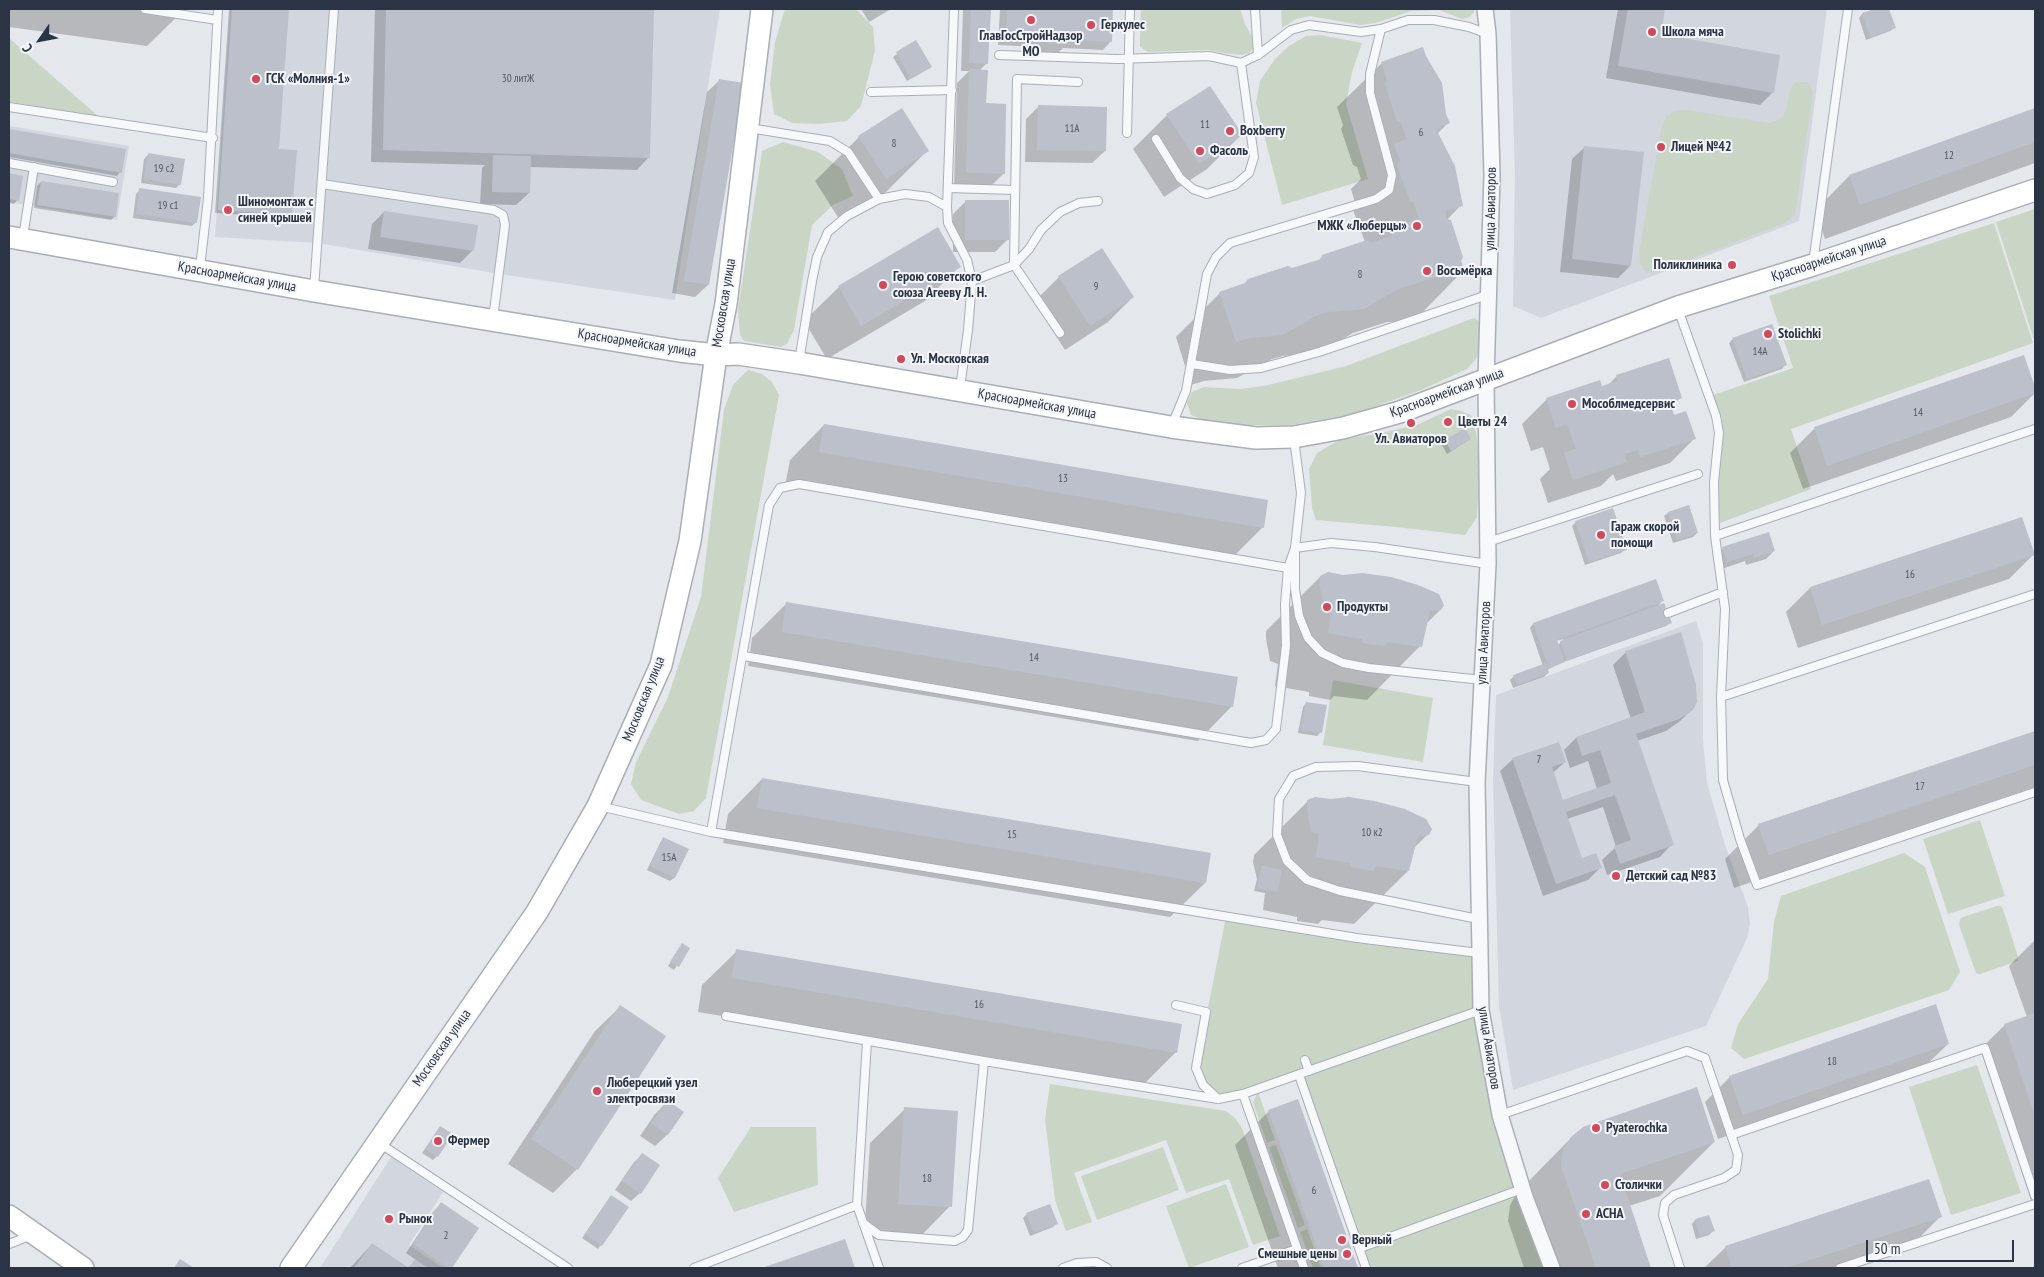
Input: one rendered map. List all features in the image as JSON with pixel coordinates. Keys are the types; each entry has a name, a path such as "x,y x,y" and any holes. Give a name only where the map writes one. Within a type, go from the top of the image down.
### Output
{"street":[{"name":"Московская улица","path":"291,1268 536,912 598,806 661,665 690,541 716,355 727,297 762,9"},
{"name":"улица Авиаторов","path":"1485,9 1488,34 1492,175 1486,379 1488,564 1477,782 1481,1010 1500,1115 1522,1189 1552,1268"},
{"name":"Красноармейская улица","path":"16,238 314,291 679,351 716,355 738,354 799,363 1172,427 1256,438 1294,437 1343,428 1400,412 1678,307 1813,265 2035,190"},
{"path":"9,1216 83,1268"}],"lane":[{"path":"145,9 217,20"},
{"path":"200,270 208,198 218,9"},
{"path":"314,291 334,9"},
{"path":"954,9 946,207 948,223 967,260 972,281 960,390"},
{"path":"1127,133 1130,9"},
{"path":"1255,9 1258,55"},
{"path":"1813,265 1848,9"},
{"path":"998,54 1130,58 1208,56 1242,63 1258,55 1291,30 1309,25 1361,32 1381,29 1408,20 1434,20 1469,27 1488,34"},
{"path":"1172,427 1186,391 1207,274 1216,257 1230,243 1376,199 1389,190 1392,175 1370,93 1370,74 1374,51 1381,29"},
{"path":"1156,139 1180,178 1193,189 1207,194 1235,185 1249,172 1254,157 1242,63"},
{"path":"1060,333 1014,265 1017,80 1078,82"},
{"path":"871,92 952,90"},
{"path":"9,107 212,138"},
{"path":"747,128 830,141 848,152 879,199"},
{"path":"9,163 112,182"},
{"path":"16,238 34,167"},
{"path":"322,184 494,210 503,215 505,225 493,319"},
{"path":"948,188 1014,190"},
{"path":"799,363 812,281 818,257 828,232 847,216 879,199 905,194 929,197 946,207"},
{"path":"972,281 1014,265 1029,250 1041,230 1060,212 1078,202 1098,201"},
{"path":"1192,364 1230,370 1261,368 1319,352 1490,294"},
{"path":"1678,307 1716,416 1719,433 1714,482 1715,536 1723,592 1724,629 1721,697 1723,780 1740,839 1757,885 2035,792"},
{"path":"1715,536 2035,429"},
{"path":"1294,437 1301,494 1295,548 1295,589 1299,616 1308,638 1322,652 1343,662 1369,668 1482,680"},
{"path":"1488,542 1698,474"},
{"path":"711,832 744,656 769,505 780,488 799,484 1288,568"},
{"path":"1295,548 1331,543 1357,545 1488,564"},
{"path":"744,656 1251,743 1266,740 1276,729 1286,646 1285,604 1288,568 1295,548"},
{"path":"1668,612 1723,592"},
{"path":"1721,697 2035,594"},
{"path":"1477,782 1358,766 1316,766 1293,776 1279,799 1277,835 1287,861 1307,880 1340,891 1478,919"},
{"path":"598,806 711,832 1357,938 1479,954"},
{"path":"1176,1005 1206,1012 1196,1068 1203,1085 1218,1099"},
{"path":"726,1016 1218,1099 1243,1094 1481,1010"},
{"path":"868,1041 857,1205 879,1268"},
{"path":"1731,1135 1985,1048 2035,1196"},
{"path":"1500,1115 1687,1051 1705,1058 1738,1154 1736,1170 1724,1178 1674,1195 1665,1203 1663,1215 1680,1268"},
{"path":"1305,1060 1309,1071"},
{"path":"863,1223 879,1235 955,1241 963,1237 968,1230 984,1061"},
{"path":"1298,1075 1366,1268"},
{"path":"1243,1094 1304,1268"},
{"path":"377,1142 568,1268"},
{"path":"1360,1248 1522,1189"},
{"path":"1840,1268 2035,1204"},
{"path":"694,1268 857,1205"},
{"path":"9,1244 34,1234"},
{"path":"1242,1268 1297,1249"},
{"path":"1063,1268 1077,1263 1096,1262 1107,1268"}],"shaded area":[{"path":"230,9 720,9 675,300 500,274 318,243 215,237"},
{"name":"Лицей №42","path":"1510,9 1827,9 1799,221 1541,318 1513,306 1515,175"},
{"path":"9,126 129,146 117,220 9,202"},
{"name":"Детский сад №83","path":"1696,621 1703,643 1703,740 1707,783 1725,845 1748,907 1750,923 1747,938 1706,1026 1513,1090 1499,1006 1493,781 1496,695"},
{"name":"Рынок","path":"391,1157 443,1192 409,1245 443,1268 320,1268"}],"green space":[{"path":"785,9 856,9 873,27 875,51 861,106 847,121 819,124 792,123 774,114 770,85 775,42"},
{"path":"1141,9 1240,9 1245,24 1255,42 1253,49 1249,53 1242,55 1209,50 1149,52 1140,46"},
{"path":"1281,9 1474,9 1474,12 1470,17 1462,19 1439,10 1412,11 1375,23 1360,25 1310,16 1296,19 1282,28"},
{"path":"1321,35 1362,43 1352,72 1346,104 1368,179 1282,205 1256,103 1260,81 1275,59 1289,46 1306,36"},
{"path":"9,38 98,116 9,102"},
{"path":"1807,82 1813,92 1795,215 1785,223 1654,273 1645,271 1640,264 1639,252 1662,126 1666,117 1675,111 1687,110 1769,123 1782,117 1786,111 1790,90 1795,83"},
{"path":"783,142 818,152 842,169 853,196 833,205 812,225 794,330 787,344 781,347 744,341 740,335 738,310 762,151"},
{"path":"2035,209 2035,343 1996,222"},
{"path":"1994,223 2033,343 1791,429 1811,489 1720,523 1718,488 1719,463 1723,440 1722,420 1713,395 1793,368 1769,296"},
{"path":"1474,318 1479,321 1482,327 1480,348 1476,359 1467,369 1421,390 1357,413 1292,425 1240,425 1203,420 1191,415 1187,403 1192,392 1204,387 1240,389 1264,386 1346,366"},
{"path":"748,370 762,374 772,382 779,395 706,798 694,811 679,814 641,800 631,784 636,762 668,697 701,597 724,410 733,385"},
{"path":"1451,409 1471,415 1476,432 1480,468 1477,517 1465,535 1316,520 1312,507 1309,469 1317,453 1339,440 1382,433 1419,424"},
{"path":"1333,680 1433,698 1423,762 1323,745"},
{"path":"1980,820 2005,896 1948,914 1923,839"},
{"path":"1904,853 1925,867 1960,972 1949,990 1744,1059 1731,1048 1738,1024 1768,979 1774,922 1781,896"},
{"path":"2001,906 2003,909 2018,961 1980,974 1976,973 1959,925 1960,919"},
{"path":"1226,917 1479,953 1500,1115 1552,1268 1366,1268 1299,1075 1218,1099 1203,1085 1196,1068"},
{"path":"1977,1065 2021,1193 1951,1215 1909,1087"},
{"path":"1050,1084 1226,1111 1235,1118 1242,1128 1280,1236 1253,1245 1229,1179 1186,1193 1166,1140 1074,1173 1092,1222 1066,1231 1055,1200 1045,1119"},
{"path":"1258,1092 1275,1140 1267,1143 1253,1102"},
{"path":"751,1127 816,1127 818,1185 734,1212 718,1178"},
{"path":"1276,1145 1305,1225 1298,1228 1269,1147"},
{"path":"1163,1147 1179,1190 1097,1220 1081,1176"},
{"path":"1226,1184 1249,1247 1189,1268 1166,1206"},
{"path":"1307,1229 1321,1268 1313,1268 1300,1232"}],"building":[{"name":"ГСК «Молния-1»","path":"232,9 289,9 279,149 297,150 292,215 218,210"},
{"path":"386,9 654,9 650,158 383,150"},
{"path":"971,9 991,9 988,64 969,63"},
{"path":"1007,9 1113,9 1112,42 1068,40 1068,44 1048,44 1048,39 1006,37"},
{"path":"1628,9 1665,9 1661,34 1780,55 1774,93 1618,66"},
{"path":"1874,9 1889,9 1896,28 1870,37 1862,13"},
{"path":"916,40 932,67 911,79 896,52"},
{"path":"1423,47 1426,56 1442,83 1446,114 1450,123 1436,129 1455,166 1463,206 1445,211 1447,219 1451,220 1463,257 1461,261 1464,268 1457,270 1459,277 1432,278 1398,289 1364,309 1329,312 1318,315 1282,335 1249,338 1236,342 1219,292 1245,283 1248,279 1288,266 1292,268 1321,259 1322,255 1367,240 1371,243 1392,236 1392,232 1400,230 1399,225 1419,219 1414,203 1410,201 1397,165 1400,161 1394,144 1407,139 1401,123 1397,121 1385,84 1387,80 1381,62"},
{"path":"969,69 988,70 986,103 1006,104 1005,174 966,172"},
{"path":"719,79 744,83 709,285 684,281"},
{"path":"1210,86 1243,135 1199,164 1166,114"},
{"path":"1038,105 1107,107 1106,151 1037,150"},
{"path":"902,108 929,151 886,179 858,136"},
{"path":"2035,108 2035,142 1860,205 1849,175"},
{"path":"9,129 126,149 122,173 9,153"},
{"path":"1584,146 1644,152 1631,266 1572,259"},
{"path":"148,153 185,159 181,185 144,179"},
{"path":"493,155 531,156 530,193 492,192"},
{"path":"9,173 23,176 19,201 9,199"},
{"path":"41,181 119,193 116,217 37,205"},
{"path":"139,188 201,197 197,223 136,214"},
{"path":"965,200 1009,200 1009,240 965,240"},
{"path":"384,211 478,225 474,251 380,237"},
{"path":"938,227 961,267 861,326 838,286"},
{"path":"1102,248 1134,297 1090,326 1058,276"},
{"path":"1772,324 1787,365 1747,379 1732,338"},
{"path":"2024,355 2035,387 2035,393 1827,466 1814,427"},
{"path":"1669,358 1682,398 1670,402 1674,415 1686,411 1696,439 1640,457 1638,450 1624,454 1627,462 1573,480 1564,453 1576,449 1567,424 1556,428 1546,398 1600,380 1602,386 1617,381 1616,375"},
{"path":"824,424 1268,500 1264,528 819,452"},
{"path":"1465,428 1471,439 1451,451 1445,440"},
{"path":"1689,505 1698,533 1677,540 1668,512"},
{"name":"Гараж скорой помощи","path":"1613,508 1627,550 1589,562 1575,521"},
{"path":"2022,517 2035,555 1822,625 1810,587"},
{"path":"1769,532 1775,551 1754,558 1753,554 1727,562 1722,547"},
{"path":"1328,572 1343,575 1362,573 1391,577 1439,594 1444,605 1441,610 1430,611 1422,647 1387,642 1385,646 1363,643 1362,639 1328,633 1331,610 1324,607 1319,583 1320,576"},
{"path":"1656,579 1664,601 1557,640 1565,662 1549,668 1533,623"},
{"path":"786,602 1238,677 1233,707 782,632"},
{"path":"1664,603 1672,623 1567,661 1560,641"},
{"path":"1681,632 1696,685 1697,702 1693,710 1679,719 1636,734 1674,845 1620,864 1614,846 1631,840 1615,795 1566,812 1582,858 1596,853 1602,868 1556,884 1512,758 1559,742 1566,762 1552,767 1563,800 1611,783 1600,750 1582,756 1576,737 1645,712 1625,651"},
{"path":"1546,663 1549,673 1517,685 1513,675"},
{"path":"1306,702 1327,705 1322,733 1301,730"},
{"path":"2035,731 2035,765 1769,855 1758,824"},
{"path":"762,778 1211,853 1206,883 757,808"},
{"path":"1315,797 1331,799 1349,797 1405,809 1426,819 1432,829 1429,835 1418,836 1409,871 1375,866 1373,871 1350,867 1350,863 1316,857 1319,834 1311,832 1307,808 1307,800"},
{"path":"663,837 689,849 675,878 650,866"},
{"path":"1262,865 1282,870 1277,892 1257,888"},
{"path":"682,943 690,948 679,967 670,962"},
{"path":"736,949 1182,1024 1177,1053 732,978"},
{"path":"1936,1004 1949,1044 1743,1115 1729,1076"},
{"name":"Люберецкий узел электросвязи","path":"620,1005 666,1036 578,1170 531,1139"},
{"path":"2035,1013 2035,1116 2004,1024"},
{"path":"1697,1087 1715,1142 1620,1174 1651,1268 1596,1268 1561,1166 1563,1150 1571,1137 1583,1127"},
{"path":"1298,1099 1358,1268 1324,1268 1268,1110"},
{"path":"667,1100 684,1112 668,1135 651,1123"},
{"path":"904,1107 958,1111 952,1207 898,1204"},
{"path":"440,1126 453,1134 438,1157 425,1149"},
{"path":"642,1153 660,1165 641,1194 622,1181"},
{"path":"1929,1179 1942,1217 1785,1268 1732,1268 1725,1246"},
{"path":"611,1195 629,1207 602,1246 585,1234"},
{"path":"441,1202 479,1228 452,1268 448,1268 413,1244"},
{"path":"1050,1204 1058,1224 1034,1233 1026,1213"},
{"path":"1709,1215 1715,1231 1700,1236 1695,1219"},
{"path":"845,1239 855,1268 762,1268"},
{"path":"372,1243 409,1268 354,1268"},
{"path":"180,1259 194,1268 174,1268"},
{"path":"415,1259 428,1268 409,1268"}],"place":[{"name":"ГлавГосСтройНадзор МО","path":"1031,20"},
{"name":"Геркулес","path":"1091,25"},
{"name":"Школа мяча","path":"1652,32"},
{"name":"ГСК «Молния-1»","path":"256,79"},
{"name":"Boxberry","path":"1230,131"},
{"name":"Лицей №42","path":"1661,147"},
{"name":"Фасоль","path":"1200,151"},
{"name":"Шиномонтаж с синей крышей","path":"228,210"},
{"name":"МЖК «Люберцы»","path":"1417,226"},
{"name":"Поликлиника","path":"1732,265"},
{"name":"Восьмёрка","path":"1427,271"},
{"name":"Герою советского союза Агееву Л. Н.","path":"883,285"},
{"name":"Stolichki","path":"1768,334"},
{"name":"Ул. Московская","path":"901,359"},
{"name":"Мособлмедсервис","path":"1572,404"},
{"name":"Цветы 24","path":"1448,422"},
{"name":"Ул. Авиаторов","path":"1411,423"},
{"name":"Гараж скорой помощи","path":"1601,535"},
{"name":"Продукты","path":"1327,607"},
{"name":"Детский сад №83","path":"1616,876"},
{"name":"Люберецкий узел электросвязи","path":"597,1091"},
{"name":"Pyaterochka","path":"1596,1128"},
{"name":"Фермер","path":"438,1141"},
{"name":"Столички","path":"1605,1185"},
{"name":"АСНА","path":"1586,1214"},
{"name":"Рынок","path":"389,1219"},
{"name":"Верный","path":"1342,1240"},
{"name":"Смешные цены","path":"1347,1254"}]}
